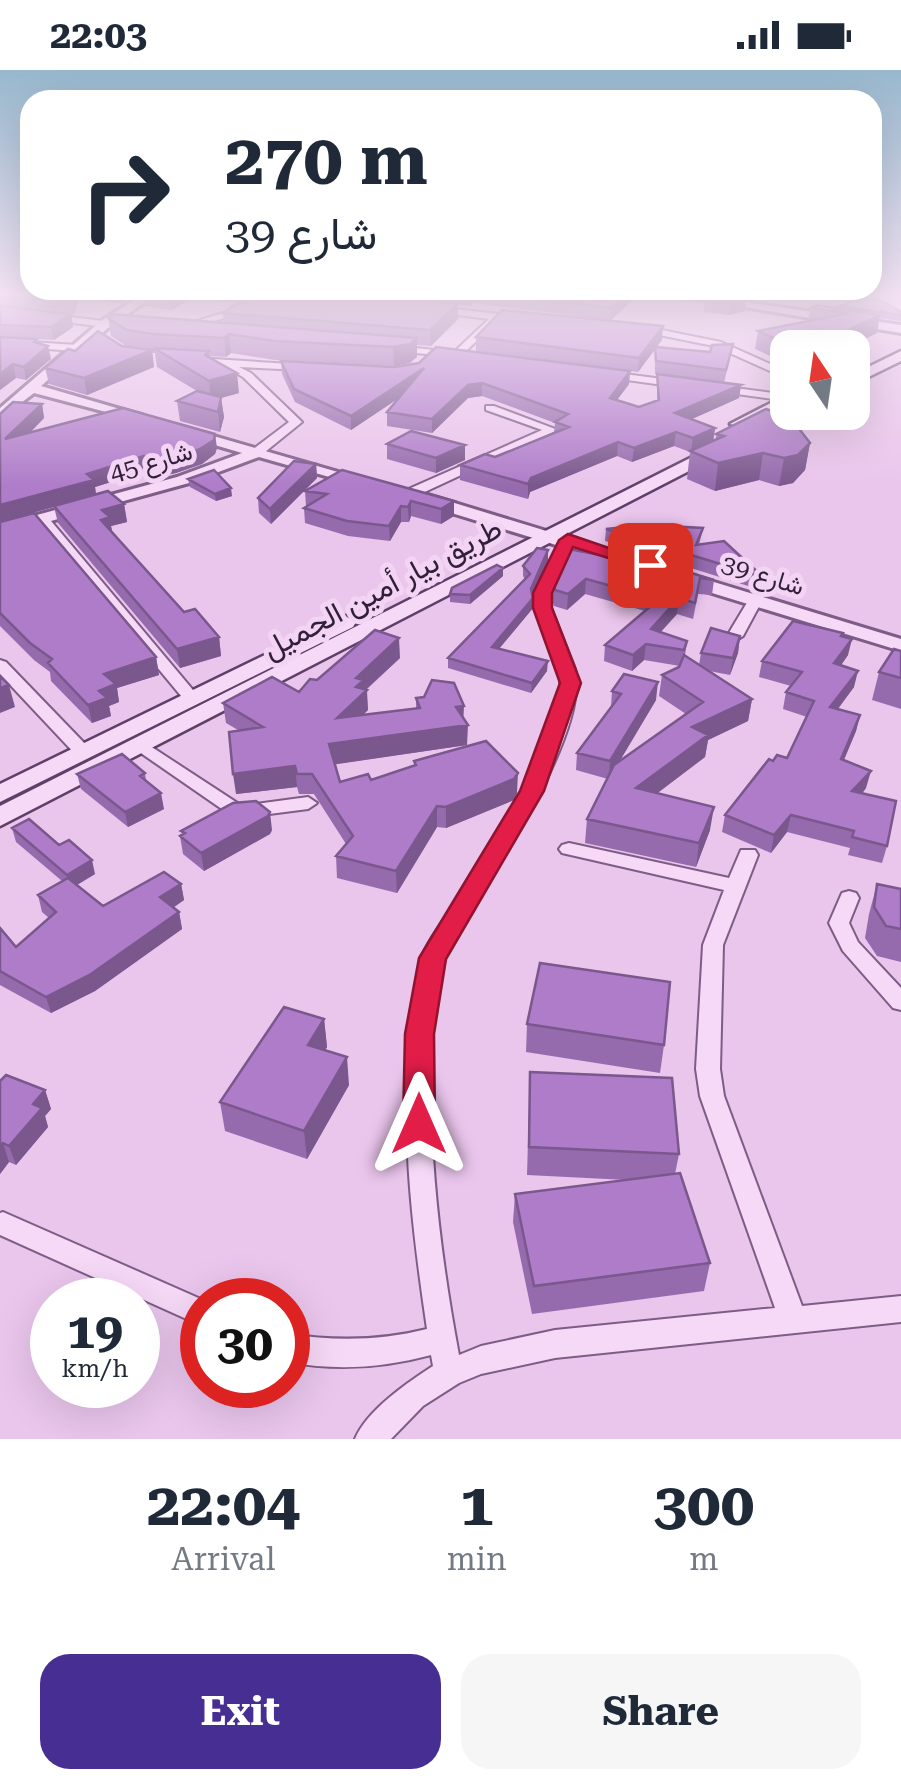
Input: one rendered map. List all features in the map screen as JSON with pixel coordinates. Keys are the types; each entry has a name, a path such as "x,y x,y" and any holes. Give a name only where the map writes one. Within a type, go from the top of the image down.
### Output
{"main road":[{"path":"870,371 893,359"},
{"name":"طريق بيار أمين الجميل","path":"0,794 192,699 548,534 770,408"},
{"name":"طريق بيار أمين الجميل","path":"0,817 770,423"}],"street":[{"path":"0,415 65,359"},
{"path":"414,370 426,359"},
{"path":"183,360 318,368"},
{"path":"224,362 247,376 295,421 256,453"},
{"path":"592,372 690,385"},
{"path":"32,388 371,484"},
{"path":"710,388 770,396"},
{"path":"410,494 552,430 490,408"},
{"name":"شارع 45","path":"0,530 183,480 256,453"},
{"name":"شارع 39","path":"390,489 901,644"},
{"path":"41,518 192,699"},
{"path":"449,1374 441,1339 420,1152 420,1034 432,958 532,791 570,683 541,600 548,534"},
{"path":"735,636 756,598"},
{"path":"0,665 83,752"},
{"path":"140,745 239,812 308,803"},
{"path":"569,849 736,886"},
{"path":"748,855 713,945 708,1069 712,1096 793,1319"},
{"path":"849,898 839,924 850,946 901,1002"},
{"path":"3,1224 180,1303"},
{"path":"370,1439 413,1396 481,1360 555,1344 901,1308"},
{"path":"310,1352 366,1356 441,1339"}],"building":[{"path":"0,359 33,359 24,367 13,364 0,374"},
{"path":"56,359 130,359 84,378 45,368"},
{"path":"172,359 212,359 237,373 209,381"},
{"path":"423,359 532,359 630,371 610,398 639,407 659,400 657,374 741,385 675,413 715,428 693,438 676,432 634,448 618,442 531,478 528,484 460,465 485,454 495,457 569,427 555,422 568,414 482,383 468,385 432,419 387,412 424,368 351,416 294,389 281,361 394,367"},
{"path":"656,359 729,359 726,370"},
{"path":"197,391 221,397 218,412 177,401"},
{"path":"13,402 42,404 5,439 123,408 215,434 214,440 174,458 150,463 144,456 87,474 94,480 0,505 0,414"},
{"path":"766,409 770,410 770,430 800,430 810,443 798,455 784,458 763,453 718,463 690,451 724,436 716,434"},
{"path":"411,431 465,445 436,458 387,444"},
{"path":"294,461 316,464 270,509 258,498"},
{"path":"214,470 231,488 215,494 188,479"},
{"path":"342,470 454,501 441,509 411,501 408,507 401,506 389,526 347,521 304,508 327,494 305,491"},
{"path":"108,491 124,504 102,510 110,517 101,520 184,612 195,609 219,637 177,649 54,506"},
{"path":"34,513 156,657 104,674 116,684 99,691 107,698 88,705 48,663 52,659 0,613 0,522"},
{"path":"647,525 703,528 696,545 724,541 763,577 606,529"},
{"path":"537,548 548,550 531,589 533,598 492,647 548,661 532,683 448,658 530,574 523,566"},
{"path":"569,549 661,567 662,564 714,580 700,578 695,603 679,598 651,629 687,641 684,650 646,644 633,655 605,645 659,599 586,579 568,594 555,590 553,585"},
{"path":"497,565 503,568 470,595 450,594 452,588"},
{"path":"793,621 843,633 841,636 852,639 834,663 858,671 830,707 860,715 841,759 871,771 852,791 896,801 887,846 852,837 854,831 791,815 774,835 725,815 769,759 773,761 777,755 787,758 814,701 786,692 802,672 762,661"},
{"path":"711,628 740,636 733,658 701,653"},
{"path":"375,630 399,638 356,678 364,680 356,687 367,690 337,718 420,708 416,698 424,697 432,680 454,683 464,706 456,707 468,725 329,744 340,782 368,774 371,780 416,765 414,761 486,741 518,773 514,779 446,807 437,806 396,871 336,856 353,836 312,774 297,774 295,766 233,774 229,732 263,727 223,703 272,677 299,692 310,679 317,680"},
{"path":"894,649 901,651 901,678 879,672"},
{"path":"684,655 752,699 692,727 708,735 636,788 714,807 699,843 587,819 614,765 703,702 662,675 679,667"},
{"path":"624,674 658,682 610,761 577,753 621,694 612,691"},
{"path":"122,754 161,793 125,812 77,774"},
{"path":"256,801 270,812 268,816 201,853 180,836 185,833 181,831 233,803"},
{"path":"29,819 59,845 69,840 92,860 67,875 12,828"},
{"path":"164,872 181,884 160,897 179,912 91,974 46,997 0,971 0,928 16,947 56,912 38,895 68,878 103,906"},
{"path":"877,884 901,889 901,929 886,926 874,907"},
{"path":"540,963 670,982 664,1045 527,1024"},
{"path":"284,1007 324,1019 308,1045 347,1057 304,1131 220,1102"},
{"path":"530,1072 672,1078 679,1154 529,1147"},
{"path":"6,1075 45,1090 33,1104 42,1108 9,1146 3,1143 0,1147 0,1081"},
{"path":"680,1173 710,1263 534,1286 515,1194"}],"route":[{"path":"419,1124 420,1034 432,958 532,791 570,683 542,608 543,593 568,540 650,565"}]}
